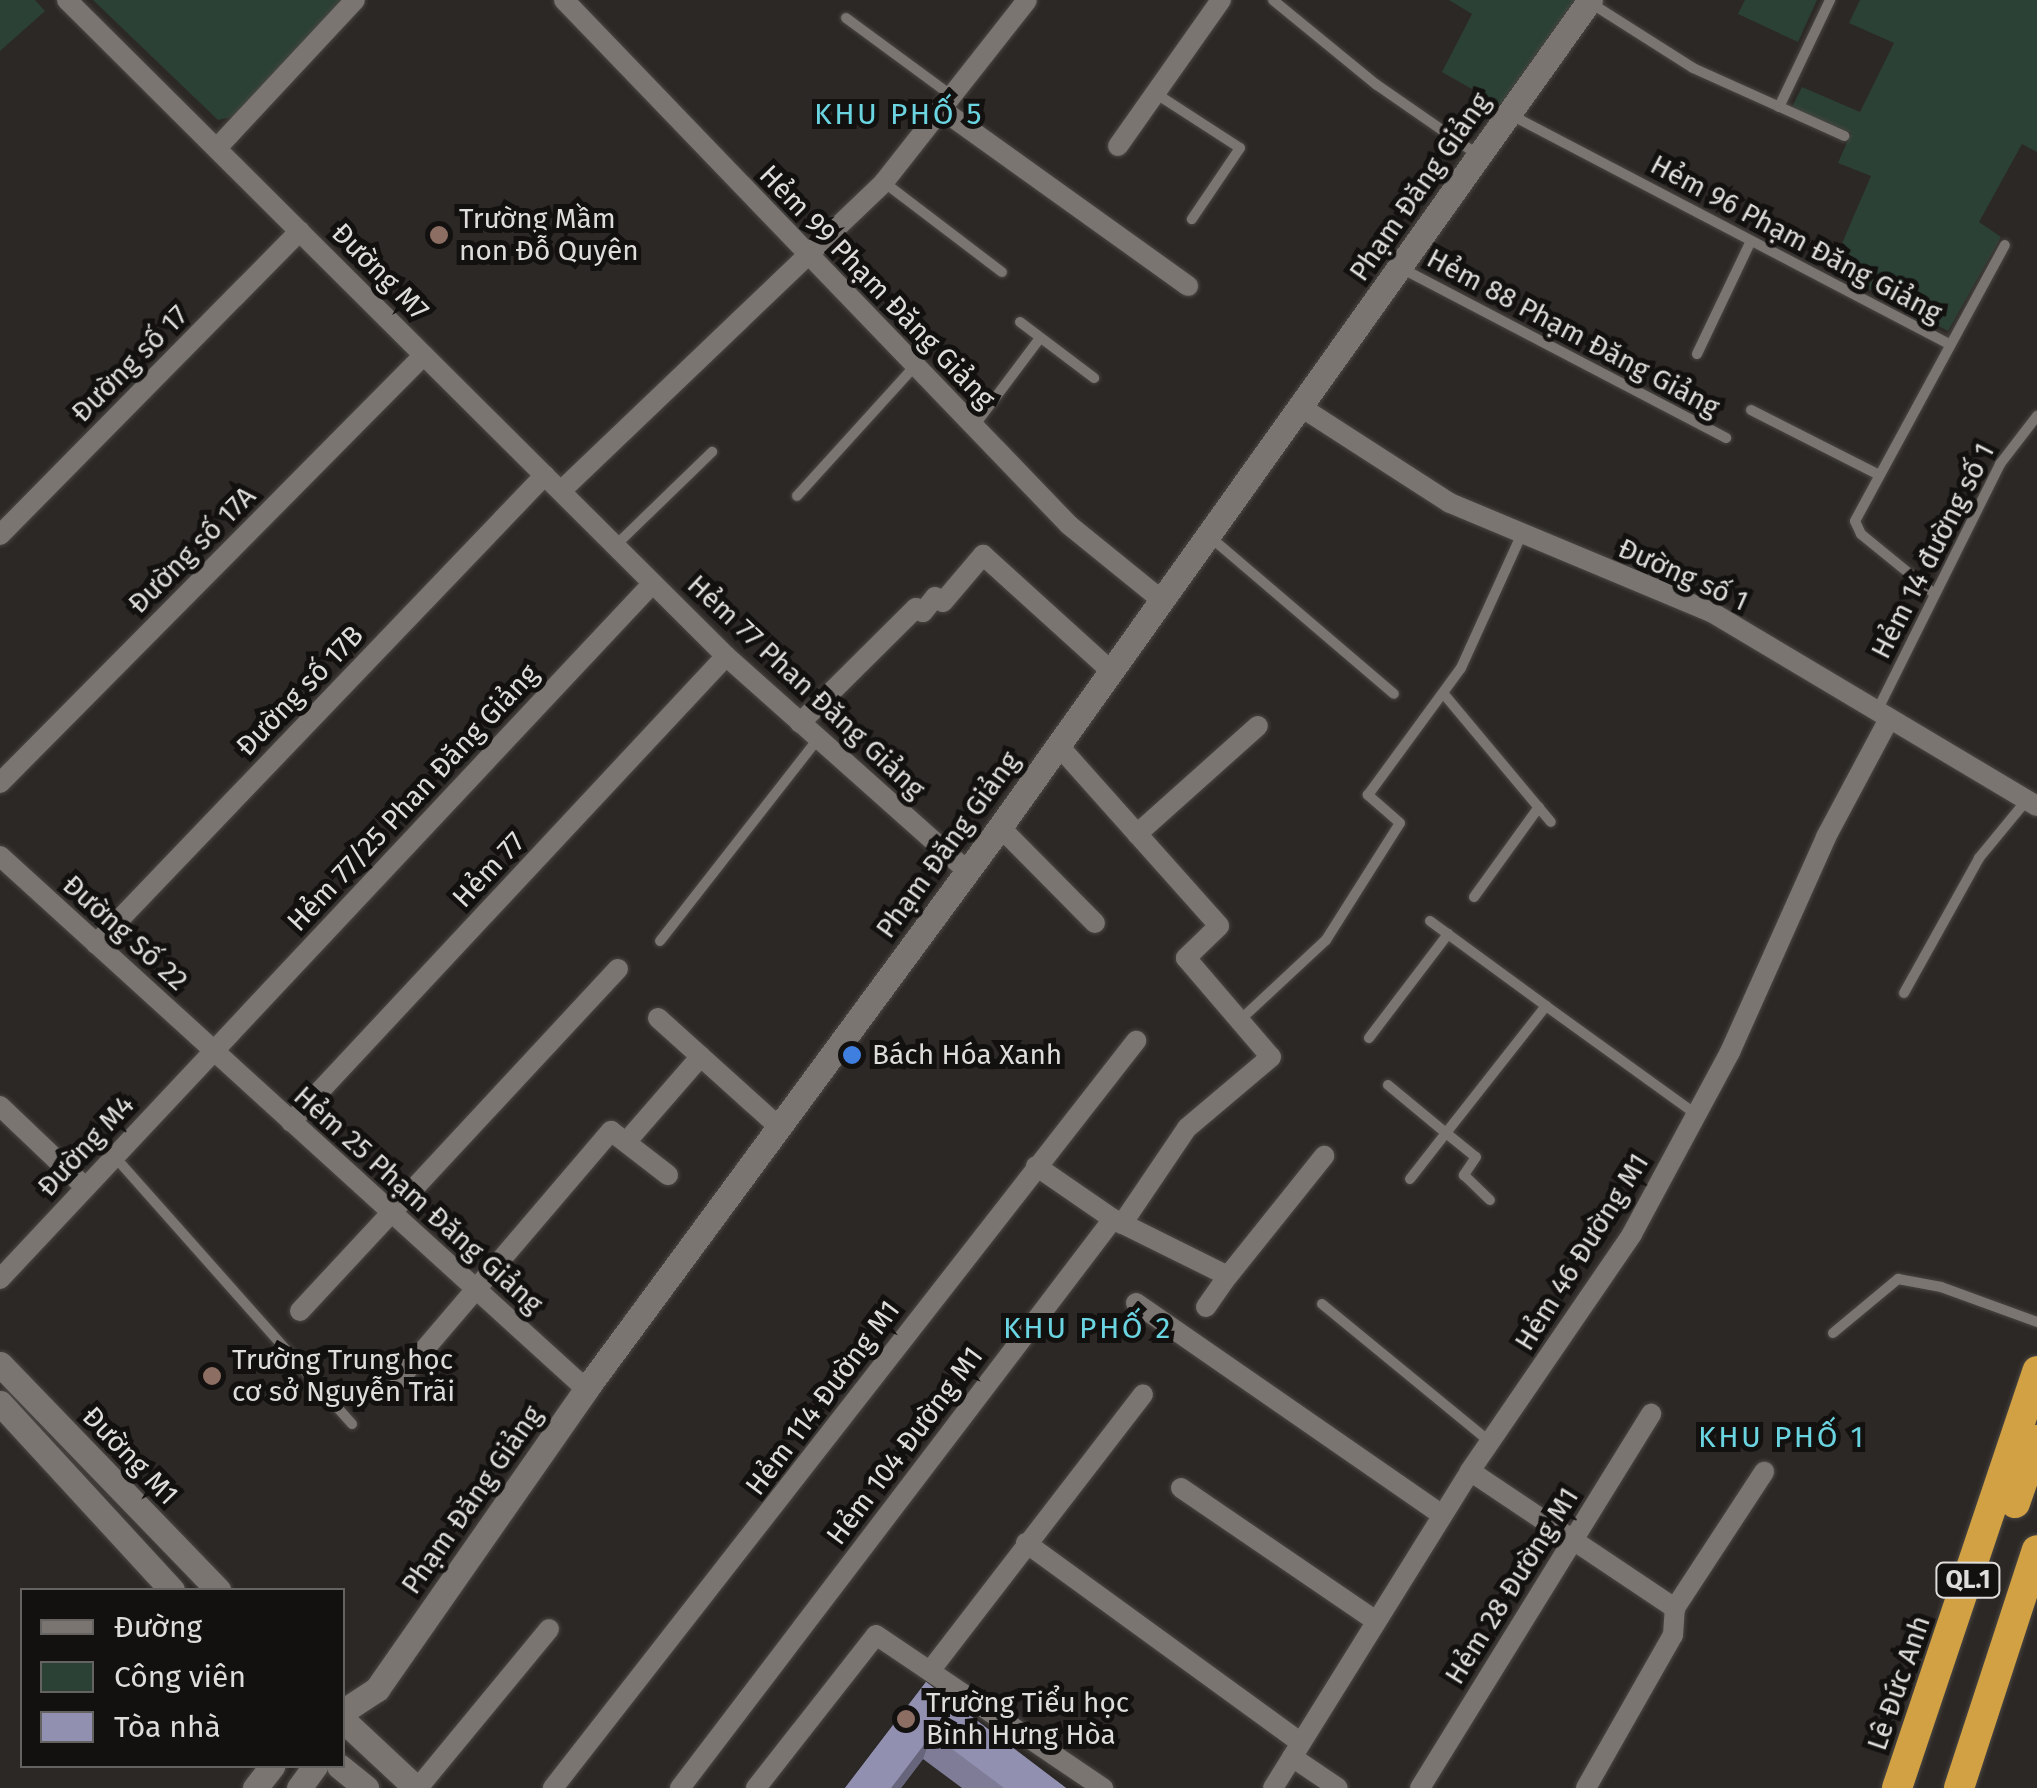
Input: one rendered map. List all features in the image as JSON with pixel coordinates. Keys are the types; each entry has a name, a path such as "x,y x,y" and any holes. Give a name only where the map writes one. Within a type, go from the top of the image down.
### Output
{"highway":[{"name":"Lê Đức Anh","path":"1897,1788 2037,1371"},
{"name":"Lê Đức Anh","path":"1916,1788 2037,1440"},
{"name":"QL.1","path":"1959,1788 2037,1550"},
{"name":"QL.1","path":"1977,1788 2037,1612"}],"street":[{"name":"Đường M7","path":"67,0 653,583"},
{"path":"217,148 355,0"},
{"name":"Hẻm 99 Phạm Đăng Giảng","path":"564,0 1069,525 1163,601"},
{"path":"561,491 884,182 1027,0"},
{"path":"1118,146 1221,0"},
{"name":"Phạm Đăng Giảng","path":"345,1721 378,1689 586,1389 1000,827 1590,1"},
{"path":"946,102 1188,286"},
{"name":"Đường số 17","path":"0,535 300,231"},
{"name":"Đường số 17A","path":"0,783 424,354"},
{"name":"Đường số 1","path":"1301,407 1414,483 1521,536 1700,607 2032,803"},
{"name":"Đường số 17B","path":"96,944 545,475"},
{"path":"800,722 916,608 923,612 935,597 943,602 983,555 1112,671"},
{"name":"Hẻm 77 Phan Đăng Giảng","path":"653,583 726,656 967,870"},
{"name":"Hẻm 77/25 Phan Đăng Giảng","path":"213,1051 653,583"},
{"name":"Hẻm 77","path":"291,1122 726,656"},
{"name":"Hẻm 46 Đường M1","path":"1273,1788 1470,1471 1614,1262 1696,1115 1883,715"},
{"path":"1137,834 1258,726"},
{"path":"1058,745 1219,926 1186,958 1238,1022"},
{"path":"1000,827 1096,923"},
{"name":"Đường Số 22","path":"0,856 213,1051"},
{"path":"300,1311 618,970"},
{"path":"658,1018 779,1127"},
{"name":"Hẻm 104 Đường M1","path":"680,1788 1187,1128 1270,1057 1238,1022"},
{"name":"Hẻm 114 Đường M1","path":"553,1788 1136,1041"},
{"name":"Hẻm 25 Phạm Đăng Giảng","path":"213,1051 586,1389"},
{"name":"Đường M4","path":"0,1278 213,1051"},
{"path":"628,1140 701,1056"},
{"path":"0,1106 85,1186"},
{"path":"400,1378 610,1131 628,1140 668,1175"},
{"path":"1206,1307 1324,1156"},
{"path":"1036,1166 1117,1222 1228,1276"},
{"path":"1136,1303 1442,1515"},
{"name":"Đường M1","path":"0,1364 216,1588"},
{"path":"930,1672 1143,1394"},
{"path":"0,1403 170,1588"},
{"name":"Hẻm 28 Đường M1","path":"1420,1788 1652,1414"},
{"path":"1470,1471 1675,1608"},
{"path":"1586,1788 1674,1635 1675,1608 1764,1472"},
{"path":"1181,1488 1376,1622"},
{"path":"1026,1543 1296,1750 1338,1788"},
{"path":"345,1723 417,1788 549,1629"},
{"path":"756,1788 876,1635 1103,1788"},
{"path":"255,1788 270,1768"},
{"path":"298,1788 314,1768"},
{"path":"341,1768 366,1788"}],"lane":[{"path":"1274,0 1377,85 1479,156"},
{"path":"1779,107 1830,0"},
{"path":"1590,1 1694,68 1844,136"},
{"path":"846,18 946,102"},
{"path":"1155,94 1240,148 1192,219"},
{"name":"Hẻm 96 Phạm Đăng Giảng","path":"1509,114 1950,345 1877,474 1856,525 1932,592"},
{"path":"884,182 1002,272"},
{"path":"1697,354 1751,241"},
{"path":"1950,345 2005,246"},
{"name":"Hẻm 88 Phạm Đăng Giảng","path":"1400,268 1726,438"},
{"path":"1020,322 1094,378"},
{"path":"973,427 1040,338"},
{"path":"798,496 914,367"},
{"path":"1751,410 1877,474"},
{"name":"Hẻm 14 đường số 1","path":"1883,715 1932,592 2000,464 2037,416"},
{"path":"616,546 712,452"},
{"path":"1209,536 1394,694"},
{"path":"1238,1022 1347,912 1400,824 1368,795 1467,659 1521,536"},
{"path":"1443,694 1551,822"},
{"path":"660,941 818,739"},
{"path":"1904,993 1979,858 2032,803"},
{"path":"1474,896 1539,807"},
{"path":"1430,920 1696,1115"},
{"path":"1369,1038 1448,934"},
{"path":"1410,1179 1546,1006"},
{"path":"1388,1086 1476,1157 1464,1175 1490,1200"},
{"path":"114,1156 352,1424"},
{"path":"1833,1333 1898,1279 2037,1322"},
{"path":"1322,1304 1491,1442"}],"green space":[{"path":"0,0 35,0 45,11 0,51"},
{"path":"93,0 350,0 232,117 218,120"},
{"path":"1449,0 1575,0 1500,105 1442,72 1472,14"},
{"path":"1745,0 1817,0 1798,42 1738,14"},
{"path":"1860,0 2037,0 2037,152 2022,144 1979,222 2001,237 1948,331 1831,269 1871,176 1838,163 1851,133 1792,107 1802,87 1860,112 1894,43 1849,23"}],"building":[{"path":"926,1682 1066,1788 1004,1788 932,1734 891,1788 845,1788"}],"place":[{"name":"Trường Mầm non Đỗ Quyên","path":"439,235"},
{"name":"Bách Hóa Xanh","path":"852,1055"},
{"name":"Trường Trung học cơ sở Nguyễn Trãi","path":"212,1376"},
{"name":"Trường Tiểu học Bình Hưng Hòa","path":"906,1719"}],"district":[{"name":"KHU PHỐ 5","path":"899,114"},
{"name":"KHU PHỐ 2","path":"1088,1328"},
{"name":"KHU PHỐ 1","path":"1782,1437"}]}
